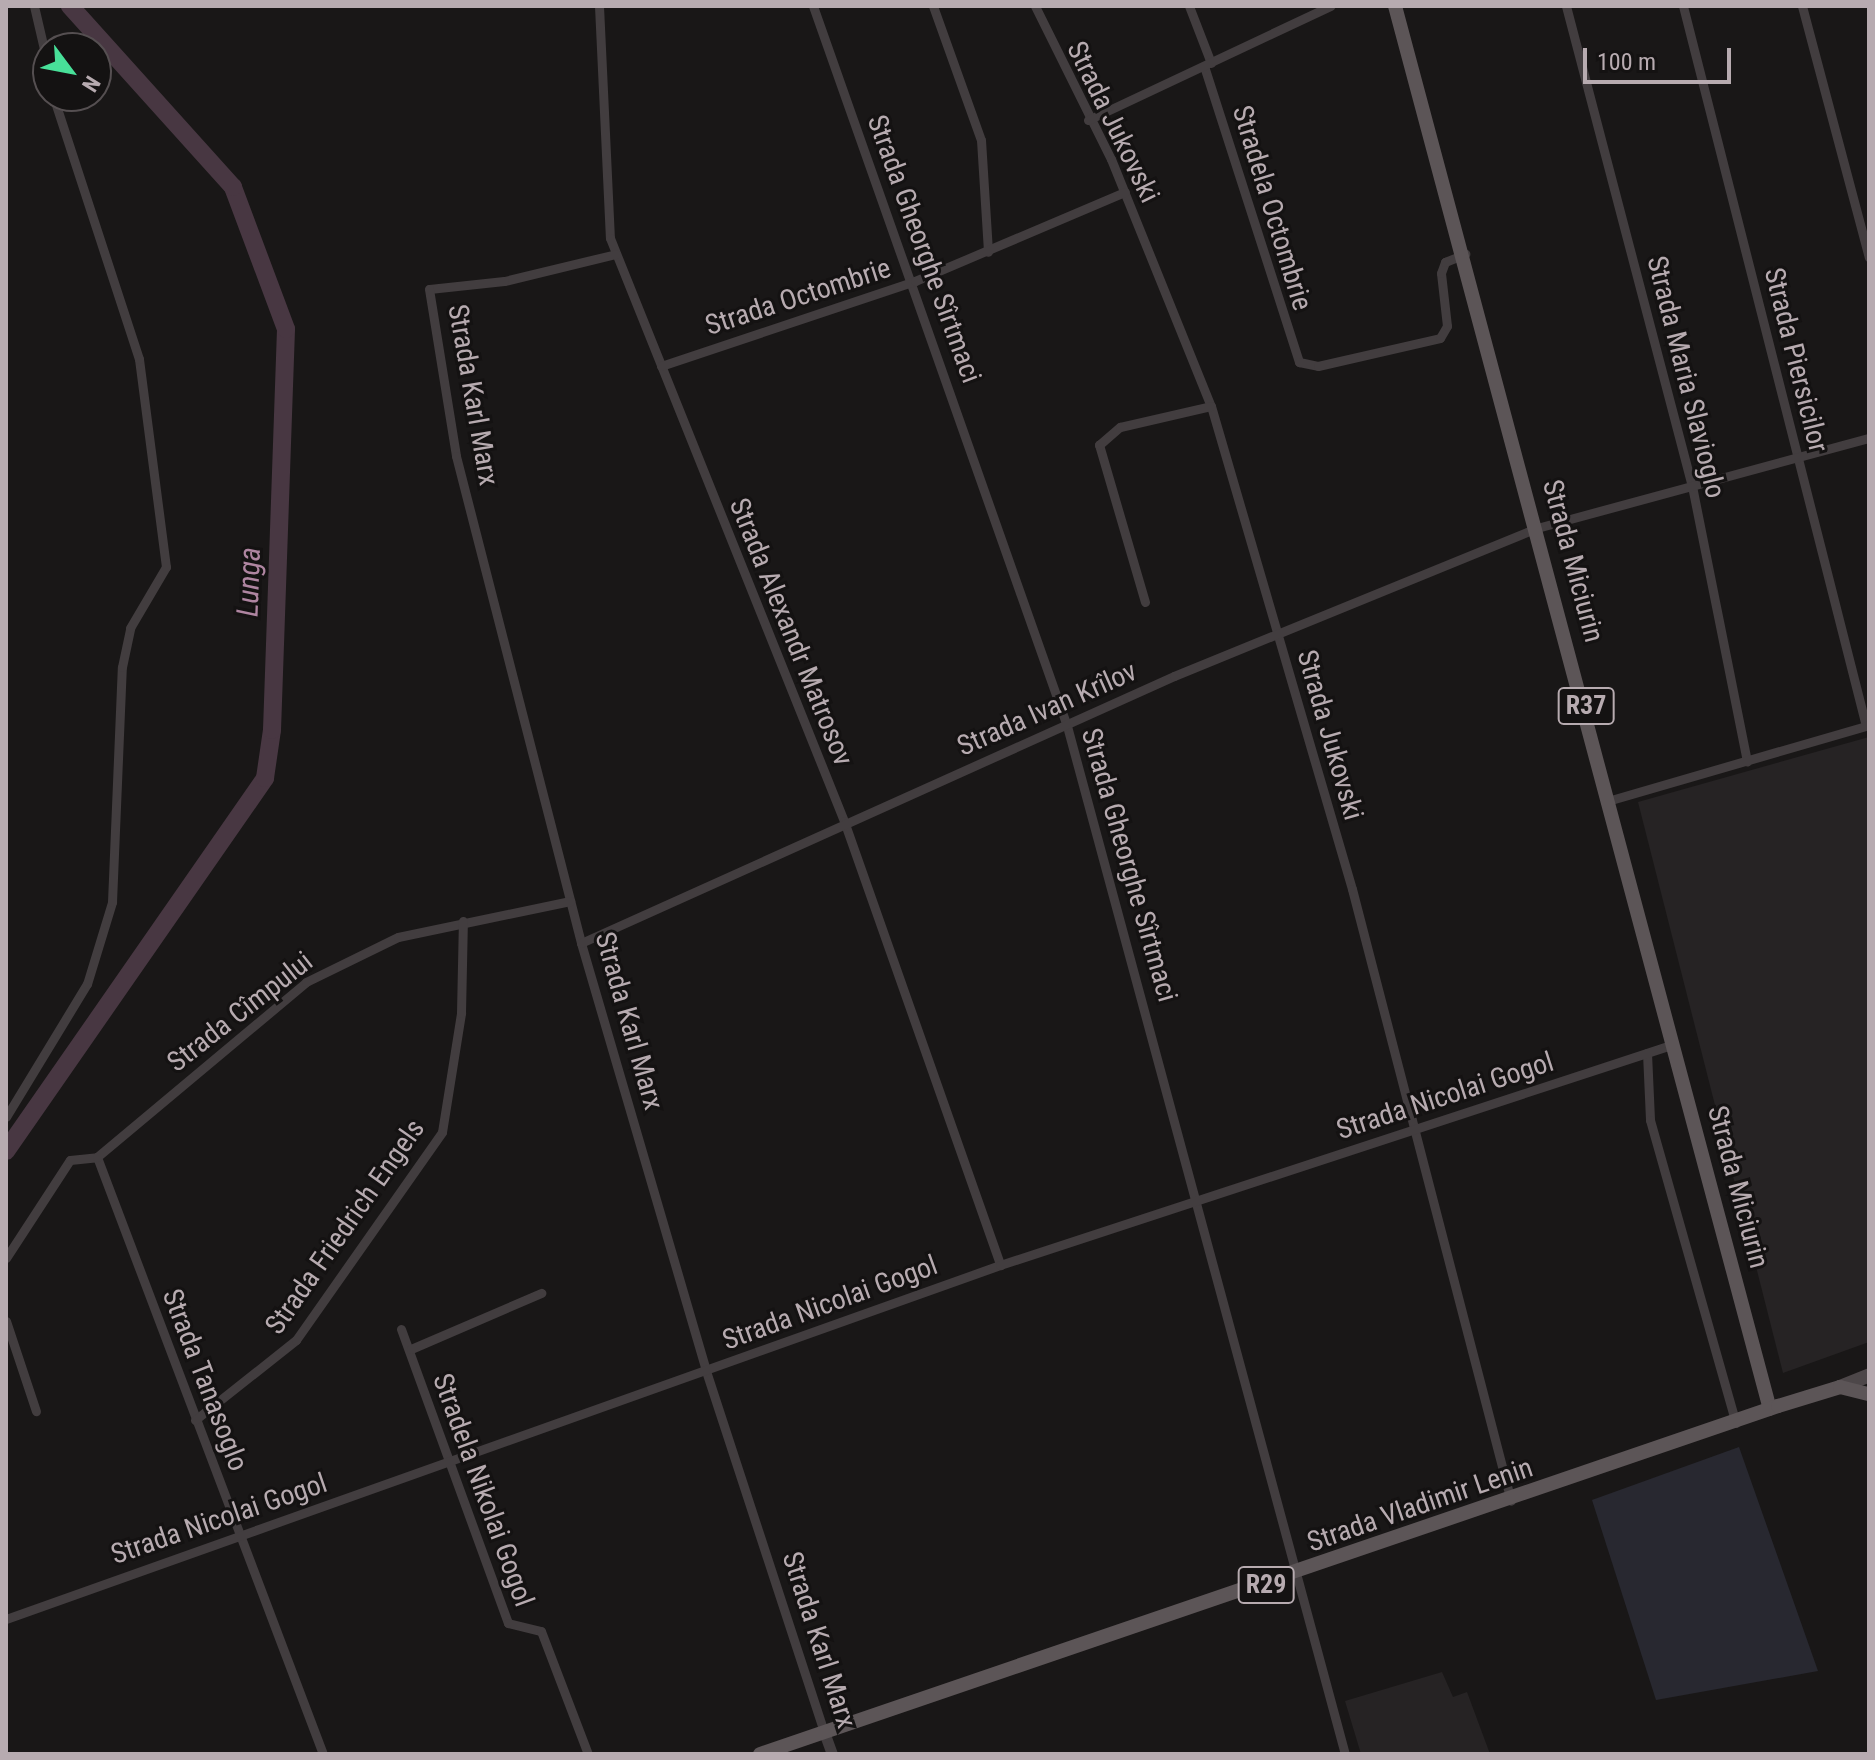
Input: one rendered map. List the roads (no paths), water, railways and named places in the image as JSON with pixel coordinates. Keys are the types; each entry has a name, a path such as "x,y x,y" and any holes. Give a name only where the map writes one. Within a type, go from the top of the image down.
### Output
{"main road":[{"name":"Strada Miciurin","path":"1395,6 1465,254 1611,800 1770,1409"},
{"path":"1840,1387 1869,1375"},
{"name":"Strada Vladimir Lenin","path":"760,1754 1840,1387"},
{"path":"1840,1387 1869,1394"}],"street":[{"path":"34,6 40,32"},
{"name":"Strada Alexandr Matrosov","path":"599,6 605,216 616,254 844,821 1000,1265"},
{"name":"Strada Gheorghe Sîrtmaci","path":"813,6 915,281 1067,726 1141,983 1194,1202 1293,1575 1345,1754"},
{"path":"933,6 981,140 988,252"},
{"name":"Strada Jukovski","path":"1035,6 1125,192 1211,406 1278,635 1511,1501"},
{"name":"Stradela Octombrie","path":"1189,6 1299,362 1318,366 1440,338 1447,326 1441,273 1445,262 1465,254"},
{"path":"1088,120 1330,6"},
{"name":"Strada Maria Slavioglo","path":"1566,6 1692,486 1747,762"},
{"name":"Strada Piersicilor","path":"1683,6 1867,725"},
{"path":"1802,6 1869,257"},
{"path":"6,1117 87,984 112,902 122,667 130,628 166,567 139,359 58,112"},
{"name":"Strada Octombrie","path":"661,366 915,281 1125,192"},
{"name":"Strada Karl Marx","path":"616,254 504,281 429,289 456,456 581,943 706,1371 832,1754"},
{"path":"1145,602 1099,445 1120,427 1211,406"},
{"name":"Strada Ivan Krîlov","path":"581,943 844,821 1537,528 1869,438"},
{"path":"1611,800 1867,725"},
{"name":"Strada Cîmpului","path":"6,1258 61,1169 75,1156 97,1157 306,982 398,937 570,901"},
{"name":"Strada Friedrich Engels","path":"195,1420 251,1383 296,1340 442,1132 461,1013 463,921"},
{"name":"Strada Nicolai Gogol","path":"6,1619 1000,1265 1674,1044"},
{"path":"1647,1053 1650,1120 1736,1423"},
{"name":"Strada Tanasoglo","path":"97,1157 323,1754"},
{"name":"Stradela Nikolai Gogol","path":"411,1349 541,1293"},
{"path":"6,1321 36,1411"},
{"name":"Stradela Nikolai Gogol","path":"401,1329 411,1349 508,1623 541,1631 588,1754"}],"waterway":[{"name":"Lunga","path":"6,1151 265,778 272,730 286,329 233,187 70,6"}]}
